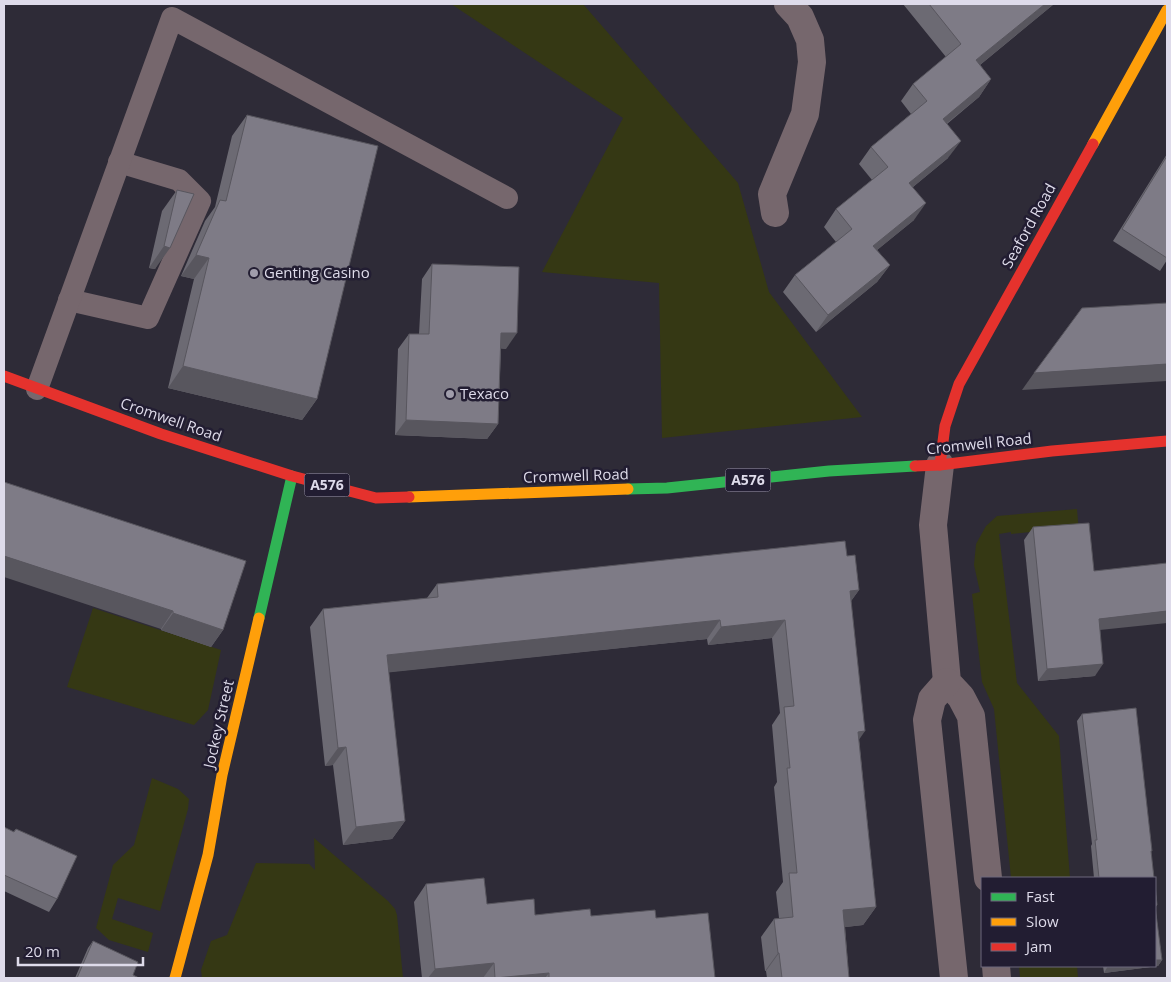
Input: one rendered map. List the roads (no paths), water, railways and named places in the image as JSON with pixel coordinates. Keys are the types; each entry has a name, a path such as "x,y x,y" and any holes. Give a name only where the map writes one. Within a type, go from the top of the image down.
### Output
{"main road":[{"name":"Seaford Road","path":"940,465 945,426 959,384 1167,10"},
{"name":"Cromwell Road","path":"4,376 161,434 292,476 376,498 667,488 829,471 940,465 1052,451 1167,441"},
{"name":"Jockey Street","path":"175,978 208,854 222,775 292,476"}],"street":[{"path":"775,214 772,194 805,114 812,62 810,40 800,17 788,4"},
{"path":"940,465 933,525 947,682 960,697 970,716 988,877"},
{"path":"947,682 932,699 927,720 954,978"}],"lane":[{"path":"37,388 172,18 507,198"},
{"path":"69,300 148,318 200,201 179,180 119,162"}],"place":[{"name":"Genting Casino","path":"254,273"},
{"name":"Texaco","path":"450,394"}]}
